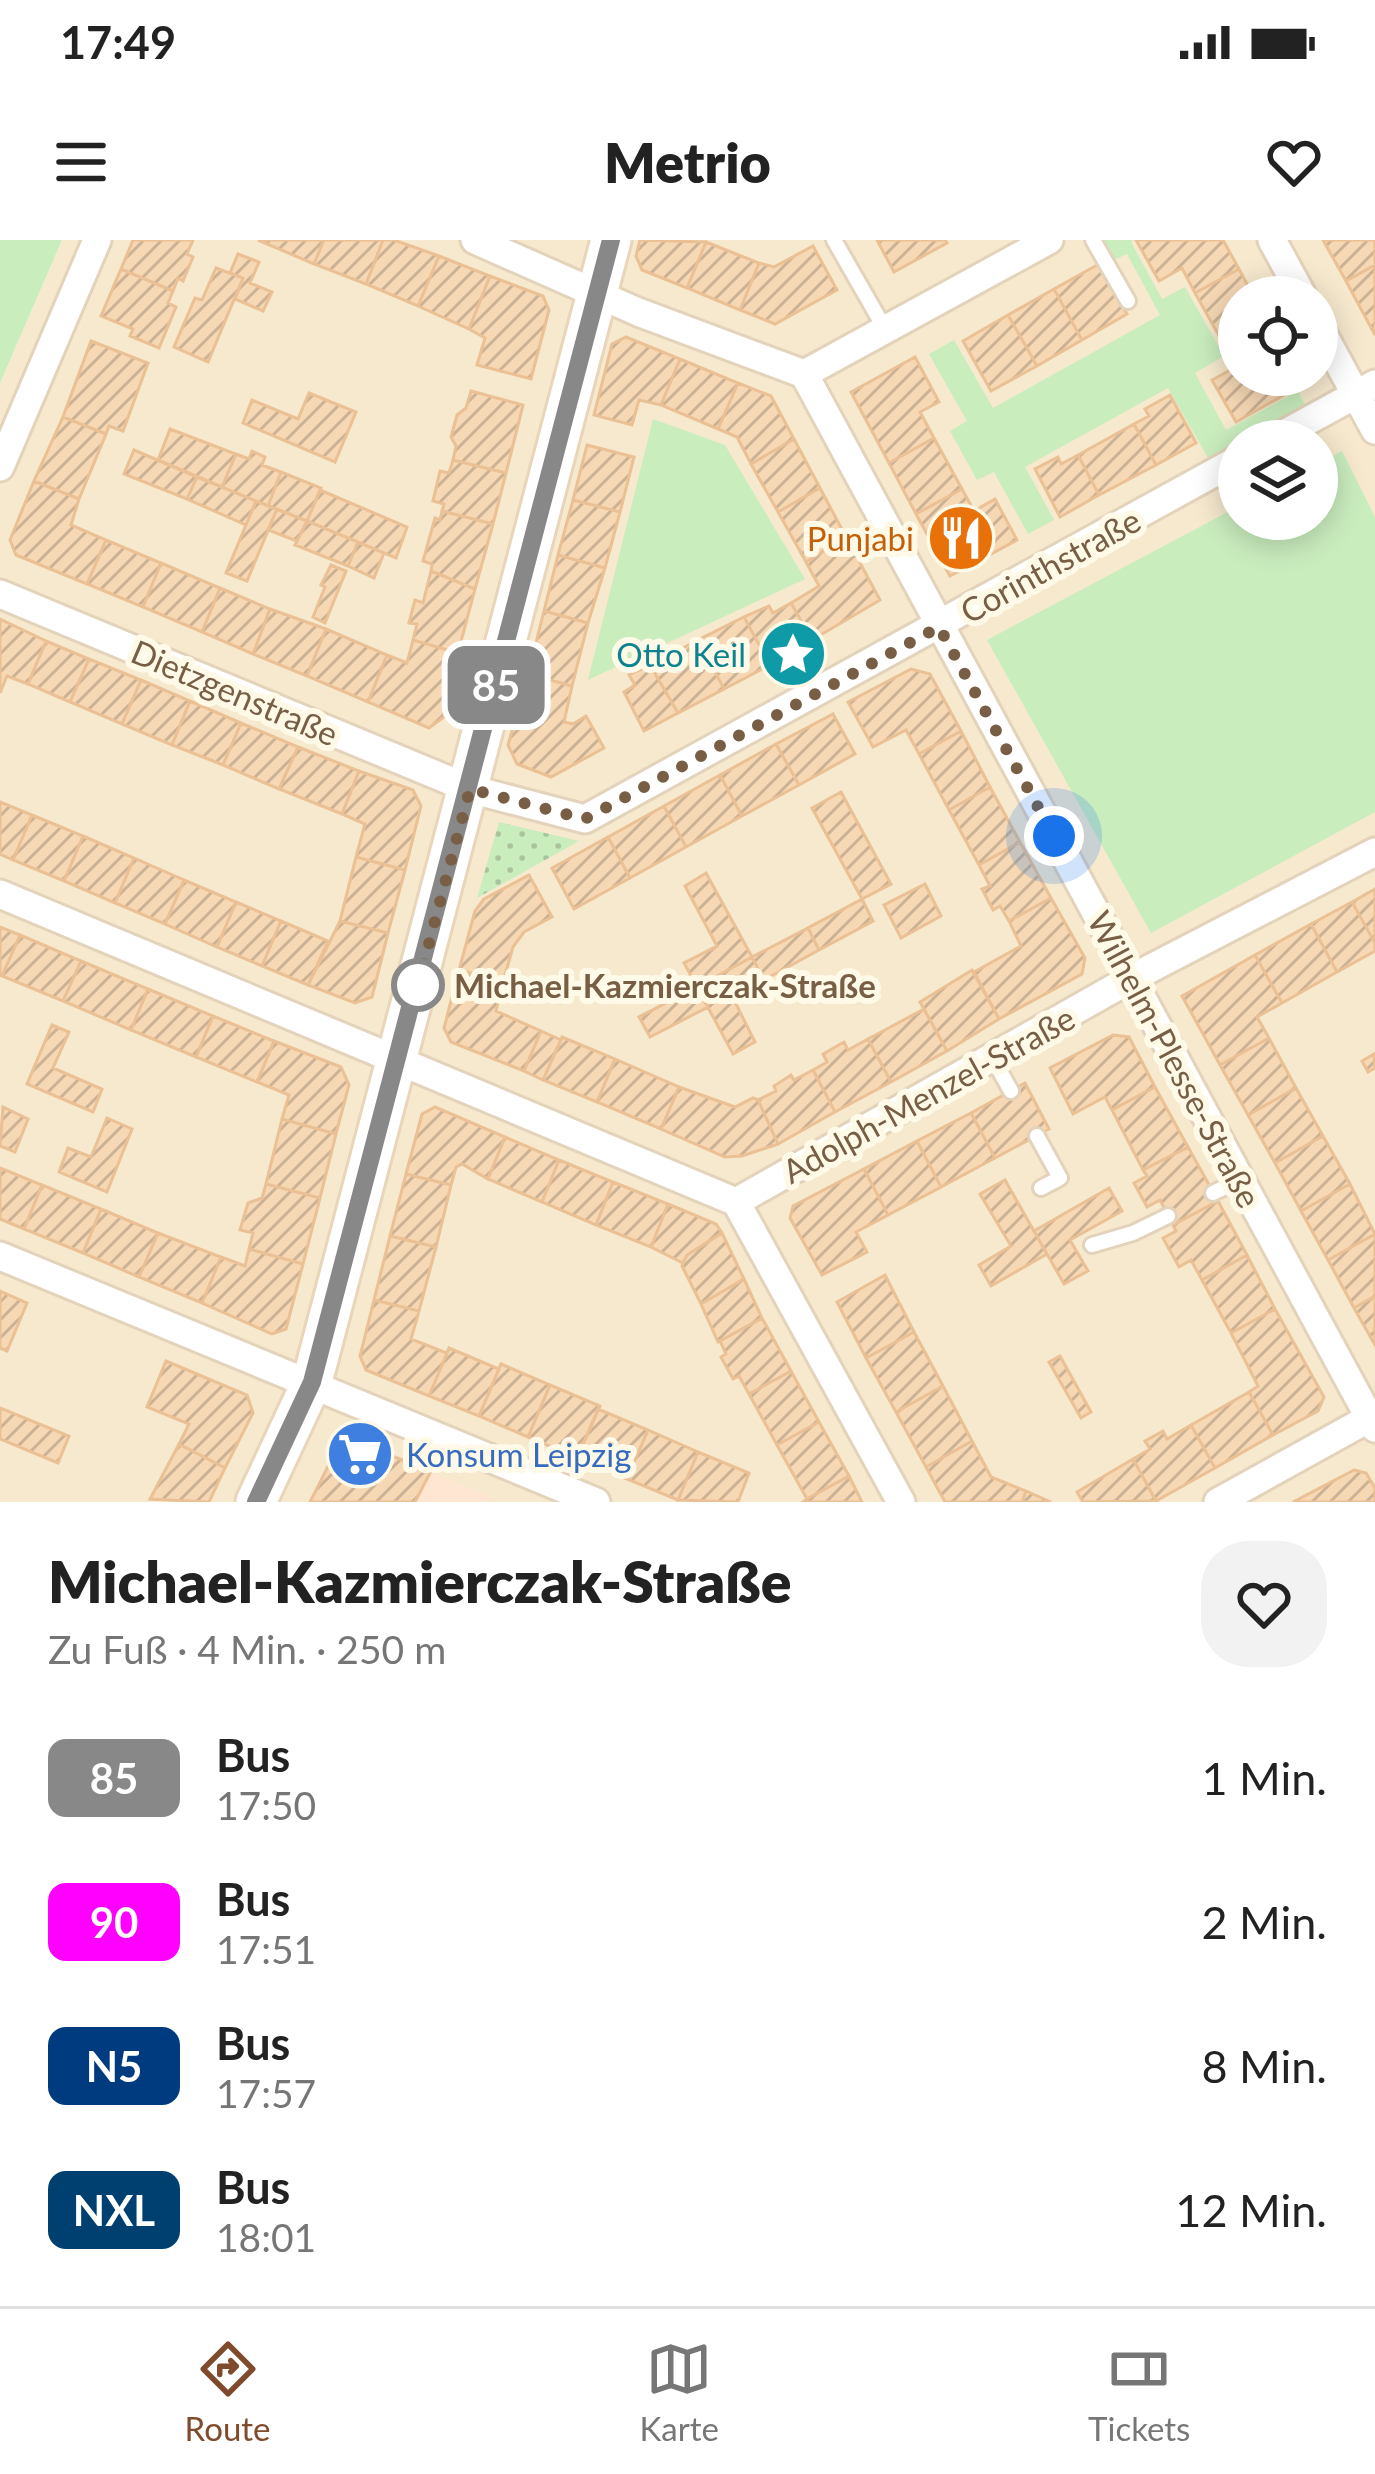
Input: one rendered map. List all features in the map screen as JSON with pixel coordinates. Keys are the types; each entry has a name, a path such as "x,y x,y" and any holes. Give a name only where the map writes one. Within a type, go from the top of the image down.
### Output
{"main road":[{"path":"256,1502 312,1382 611,240"}],"street":[{"path":"0,467 97,240"},
{"path":"475,240 804,374 1049,240"},
{"path":"1272,240 1292,276"},
{"path":"1338,351 1365,389 1375,430"},
{"name":"Wilhelm-Plesse-Straße","path":"804,374 1373,1420"},
{"path":"1309,420 1365,389"},
{"name":"Corinthstraße","path":"470,789 585,819 1218,471"},
{"name":"Dietzgenstraße","path":"0,594 470,789"},
{"name":"Adolph-Menzel-Straße","path":"736,1202 1132,978 1375,852"},
{"path":"0,894 736,1202 901,1502"},
{"path":"0,1256 596,1502"},
{"path":"1218,1502 1373,1420"}],"lane":[{"path":"834,240 885,330"},
{"path":"1093,240 1128,301"},
{"path":"992,1057 1011,1091"},
{"path":"1036,1136 1060,1178 1041,1188"},
{"path":"1214,1193 1240,1179"},
{"path":"1092,1245 1168,1216"}],"shaded area":[{"path":"62,240 1375,240 1375,1502 0,1502 0,383"},
{"name":"Konsum Leipzig","path":"343,1437 489,1496 487,1502 310,1502"}],"green space":[{"path":"0,240 62,240 0,383"},
{"path":"1103,240 1133,240 1162,299 1185,287 1218,345 1218,360 1195,373 1221,420 1218,459 1211,463 1168,388 1025,467 1054,520 1028,534 994,472 977,480 950,431 967,421 929,354 954,340 993,408 1160,315 1127,254 1114,260"},
{"path":"1289,396 1300,396 1307,409 1287,420 1244,420"},
{"path":"653,419 725,445 805,579 588,680"},
{"path":"1342,451 1375,517 1375,812 1151,933 987,640 1218,517 1218,540 1338,540 1338,453"},
{"path":"499,822 579,841 477,898"}],"building":[{"path":"133,240 193,240 187,254 193,257 173,291 121,269"},
{"path":"258,240 324,240 314,264"},
{"path":"324,240 383,240 366,284 314,264"},
{"path":"383,240 439,256 418,306 366,284"},
{"path":"640,240 706,242 687,288 642,270 636,256"},
{"path":"877,240 945,240 947,243 894,272"},
{"path":"1136,240 1223,240 1239,269 1218,276 1195,293 1182,268 1159,281"},
{"path":"1323,240 1375,240 1375,265 1346,281"},
{"path":"706,242 759,263 740,310 687,288"},
{"path":"813,246 837,290 775,324 740,310 759,263 774,267"},
{"path":"238,254 259,262 250,283 272,292 263,311 235,299 243,278 230,273"},
{"path":"439,256 490,276 469,329 418,306"},
{"path":"1099,264 1127,314 1082,340 1054,289"},
{"path":"1375,265 1375,335 1346,281"},
{"path":"216,268 243,278 208,362 174,347 195,298 202,300"},
{"path":"121,269 173,291 168,303 176,307 159,348 130,336 133,329 101,316"},
{"path":"490,276 543,296 549,310 531,379 477,365 485,338 469,329"},
{"path":"1218,280 1218,334 1195,293"},
{"path":"1054,289 1082,340 1037,366 1008,315"},
{"path":"1008,315 1037,366 991,391 963,341"},
{"path":"626,337 680,359 661,405 639,400 632,425 594,415 612,344"},
{"path":"91,341 148,363 123,431 109,426 106,434 63,417"},
{"path":"915,357 939,402 920,412 934,438 889,463 851,392"},
{"path":"680,359 738,383 718,429 661,405"},
{"path":"738,383 771,396 794,439 751,464 737,437 718,429"},
{"path":"471,391 523,405 506,473 453,460 456,446 451,437"},
{"path":"309,393 356,412 335,462 243,423 252,400 298,419"},
{"path":"1170,395 1196,443 1156,465 1134,424 1149,416 1145,409"},
{"path":"1221,396 1282,396 1240,420 1235,420"},
{"path":"63,417 106,434 79,499 34,481"},
{"path":"1134,424 1156,465 1099,495 1078,455"},
{"path":"170,429 236,454 222,487 158,460"},
{"path":"934,438 962,489 916,514 889,463"},
{"path":"794,439 820,488 778,512 751,464"},
{"path":"587,445 634,457 620,512 573,500"},
{"path":"134,450 197,477 187,499 124,474"},
{"path":"252,451 265,457 262,465 281,472 268,506 222,487 236,454 249,459"},
{"path":"1078,455 1099,495 1060,517 1035,469 1058,457 1061,464"},
{"path":"453,460 506,473 493,524 442,511 444,504 433,501 440,471 449,473"},
{"path":"281,472 321,488 307,521 268,506"},
{"path":"197,477 256,501 246,525 187,499"},
{"path":"34,481 79,499 71,525 106,540 87,584 16,555 10,540"},
{"path":"820,488 846,537 806,562 778,512"},
{"path":"962,489 974,511 995,499 1017,540 950,576 916,514"},
{"path":"320,490 407,527 396,558 307,521"},
{"path":"573,500 620,512 605,568 558,555"},
{"path":"256,501 277,509 247,581 226,573"},
{"path":"277,509 307,521 297,541 268,530"},
{"path":"442,511 493,524 475,589 431,571 432,564 423,561 435,518 440,520"},
{"path":"307,521 358,542 348,566 295,545"},
{"path":"846,537 880,600 812,640 791,603 819,586 806,562"},
{"path":"106,540 161,563 143,607 87,584"},
{"path":"358,542 384,553 374,578 348,566"},
{"path":"558,555 605,568 588,623 544,611"},
{"path":"161,563 220,588 202,632 143,607"},
{"path":"331,565 346,571 325,623 313,617"},
{"path":"431,571 475,589 458,653 413,640 417,624 409,623 415,600 423,603"},
{"path":"220,588 270,609 253,654 202,632"},
{"path":"791,603 812,640 770,665 744,617 769,606 773,613"},
{"path":"270,609 326,629 307,676 253,654"},
{"path":"544,611 588,623 572,686 528,674"},
{"path":"744,617 770,665 724,689 698,640"},
{"path":"0,619 46,641 28,684 7,676 0,693"},
{"path":"326,629 387,655 368,702 307,676"},
{"path":"413,640 458,653 444,717 429,728 368,702 387,655 407,663"},
{"path":"698,640 724,689 678,713 650,665"},
{"path":"46,641 89,659 70,702 28,684"},
{"path":"89,659 141,680 122,724 70,702"},
{"path":"650,665 678,713 644,731 624,692 635,685 629,675"},
{"path":"911,669 930,674 961,731 919,754 906,730 873,747 848,702"},
{"path":"528,674 572,686 564,722 573,724 586,716 604,748 551,777 517,764 508,745"},
{"path":"141,680 190,701 172,745 122,724"},
{"path":"190,701 241,723 223,765 172,745"},
{"path":"833,714 855,754 799,785 776,744"},
{"path":"241,723 298,747 279,789 223,765"},
{"path":"961,731 990,787 949,810 919,754"},
{"path":"776,744 799,785 742,816 720,775"},
{"path":"298,747 359,771 342,814 279,789"},
{"path":"359,771 413,790 421,806 405,870 356,857 365,824 342,814"},
{"path":"720,775 742,816 686,847 664,806"},
{"path":"990,787 1020,842 979,865 949,810"},
{"path":"841,792 891,884 862,899 812,808"},
{"path":"0,802 32,815 13,860 0,854"},
{"path":"664,806 686,847 630,878 608,837"},
{"path":"32,815 83,836 64,881 13,860"},
{"path":"83,836 134,858 115,903 64,881"},
{"path":"608,837 630,878 574,909 552,868"},
{"path":"1020,842 1051,898 1009,921 1000,906 993,910 982,889 990,886 979,865"},
{"path":"356,857 405,870 388,933 340,921"},
{"path":"134,858 184,880 165,924 115,903"},
{"path":"706,873 752,957 697,987 684,963 717,946 685,886"},
{"path":"529,875 552,917 524,932 513,947 503,982 459,970 475,911 484,899"},
{"path":"184,880 236,902 217,947 165,924"},
{"path":"925,884 941,916 901,938 884,905"},
{"path":"1375,889 1375,943 1352,902"},
{"path":"1051,898 1085,958 1082,974 999,1019 974,972 1021,946 1009,921"},
{"path":"862,899 873,921 819,950 808,928"},
{"path":"236,902 281,921 262,966 217,947"},
{"path":"1352,902 1375,951 1337,972 1311,924"},
{"path":"281,921 328,941 308,985 262,966"},
{"path":"340,921 388,933 372,997 355,1003 308,985"},
{"path":"1311,924 1337,972 1282,1003 1255,955"},
{"path":"0,927 20,935 2,976 0,975"},
{"path":"808,928 819,950 764,980 752,957"},
{"path":"20,935 81,961 63,1001 2,976"},
{"path":"1255,955 1282,1003 1257,1017 1269,1038 1220,1065 1182,996"},
{"path":"752,957 764,980 732,996 755,1042 733,1054 697,987"},
{"path":"81,961 148,989 131,1030 63,1001"},
{"path":"459,970 503,982 496,1011 541,1031 524,1071 451,1042 444,1028"},
{"path":"972,970 999,1019 947,1051 920,1002"},
{"path":"697,987 708,1007 650,1037 639,1017"},
{"path":"148,989 213,1016 196,1057 131,1030"},
{"path":"924,1009 947,1051 891,1082 868,1039"},
{"path":"213,1016 274,1041 257,1082 196,1057"},
{"path":"52,1025 69,1032 53,1068 102,1089 93,1112 27,1084"},
{"path":"541,1031 561,1040 543,1080 524,1071"},
{"path":"1113,1035 1129,1037 1155,1087 1112,1110 1105,1097 1073,1114 1050,1068"},
{"path":"562,1037 615,1059 597,1102 543,1080"},
{"path":"1269,1038 1296,1088 1248,1115 1220,1065"},
{"path":"868,1039 891,1082 835,1112 813,1070 827,1062 823,1054 844,1042 848,1050"},
{"path":"274,1041 341,1067 349,1085 336,1134 282,1119 289,1095 257,1082"},
{"path":"1374,1054 1375,1068 1368,1072 1362,1061"},
{"path":"615,1059 679,1087 661,1129 597,1102"},
{"path":"813,1070 835,1112 778,1144 758,1100 776,1091 774,1086 791,1075 794,1080"},
{"path":"1025,1083 1049,1129 995,1158 971,1113"},
{"path":"679,1087 735,1107 758,1100 778,1144 725,1157 661,1129"},
{"path":"1155,1087 1188,1147 1143,1170 1112,1110"},
{"path":"1296,1088 1323,1136 1275,1163 1248,1115"},
{"path":"3,1107 28,1119 15,1152 0,1146"},
{"path":"435,1107 505,1137 488,1179 462,1164 456,1167 451,1185 406,1174 422,1114"},
{"path":"971,1113 995,1158 941,1187 917,1141"},
{"path":"107,1118 132,1129 107,1192 59,1172 68,1148 91,1157"},
{"path":"282,1119 336,1134 320,1198 266,1184"},
{"path":"1323,1136 1350,1184 1301,1211 1275,1163"},
{"path":"505,1137 559,1160 542,1202 488,1179"},
{"path":"917,1141 941,1187 888,1215 864,1169"},
{"path":"1188,1147 1218,1201 1173,1225 1160,1200 1147,1207 1134,1183 1147,1176 1143,1170"},
{"path":"559,1160 613,1182 596,1225 542,1202"},
{"path":"0,1168 42,1185 24,1229 0,1219"},
{"path":"864,1169 888,1215 856,1232 867,1252 822,1275 790,1218 793,1206"},
{"path":"406,1174 451,1185 436,1247 390,1236"},
{"path":"1005,1180 1047,1254 991,1286 979,1265 1011,1246 980,1194"},
{"path":"613,1182 668,1204 651,1247 596,1225"},
{"path":"266,1184 320,1198 303,1264 249,1249 253,1233 240,1230 248,1203 262,1198"},
{"path":"1350,1184 1375,1234 1328,1260 1301,1211"},
{"path":"42,1185 101,1209 83,1253 24,1229"},
{"path":"1109,1188 1122,1211 1070,1240 1088,1271 1064,1284 1034,1231"},
{"path":"1218,1201 1247,1255 1202,1280 1191,1260 1179,1267 1163,1238 1176,1231 1173,1225"},
{"path":"668,1204 716,1224 722,1233 687,1255 683,1263 651,1247"},
{"path":"101,1209 158,1233 139,1277 83,1253"},
{"path":"158,1233 221,1257 202,1303 139,1277"},
{"path":"722,1233 744,1279 701,1304 682,1266 687,1255"},
{"path":"1375,1234 1375,1296 1354,1308 1328,1260"},
{"path":"390,1236 436,1247 419,1311 374,1300"},
{"path":"249,1249 303,1264 286,1329 272,1334 202,1303 221,1257 245,1266"},
{"path":"1247,1255 1275,1309 1231,1333 1202,1280"},
{"path":"885,1275 914,1332 866,1358 837,1302"},
{"path":"744,1279 762,1318 718,1342 701,1304"},
{"path":"0,1291 27,1303 7,1351 0,1348"},
{"path":"1375,1296 1375,1345 1354,1308"},
{"path":"374,1300 419,1311 411,1339 447,1353 429,1396 366,1370 360,1356"},
{"path":"1275,1309 1324,1397 1318,1411 1273,1435 1249,1392 1258,1386 1231,1333"},
{"path":"762,1318 791,1371 749,1394 739,1376 733,1379 721,1357 726,1354 720,1341"},
{"path":"914,1332 943,1386 896,1412 866,1358"},
{"path":"449,1348 499,1369 479,1416 429,1396"},
{"path":"1060,1356 1091,1412 1081,1418 1049,1362"},
{"path":"166,1361 247,1395 253,1413 225,1468 179,1444 189,1424 147,1407"},
{"path":"501,1364 550,1385 528,1437 479,1416"},
{"path":"791,1371 819,1422 777,1445 749,1394"},
{"path":"550,1385 600,1406 577,1458 528,1437"},
{"path":"943,1386 972,1441 926,1467 896,1412"},
{"path":"1249,1392 1273,1435 1215,1468 1191,1425"},
{"path":"0,1408 69,1436 58,1463 0,1439"},
{"path":"598,1409 648,1430 627,1479 577,1458"},
{"path":"819,1422 849,1476 807,1499 777,1445"},
{"path":"1191,1425 1215,1468 1156,1501 1133,1459 1150,1449 1145,1441 1163,1431 1167,1439"},
{"path":"648,1430 698,1452 678,1500 627,1479"},
{"name":"Konsum Leipzig","path":"343,1437 431,1471 415,1502 310,1502"},
{"path":"972,1441 991,1477 1026,1491 1022,1502 945,1502 926,1467"},
{"path":"179,1444 225,1468 209,1502 150,1499"},
{"path":"698,1452 749,1473 738,1502 678,1500"},
{"path":"1133,1459 1156,1501 1083,1502 1077,1492"},
{"path":"1354,1470 1366,1473 1375,1488 1375,1502 1293,1502"},
{"path":"849,1476 862,1502 803,1502 807,1499"},
{"path":"1026,1491 1051,1502 1022,1502"}],"bus line":[{"name":"85","path":"256,1502 312,1382 611,240"}],"place":[{"name":"Punjabi","path":"961,538"},
{"name":"Otto Keil","path":"793,654"},
{"name":"Michael-Kazmierczak-Straße","path":"418,985"},
{"name":"Konsum Leipzig","path":"360,1454"}],"route":[{"path":"418,985 470,789 585,819 939,627 1054,836"}]}
